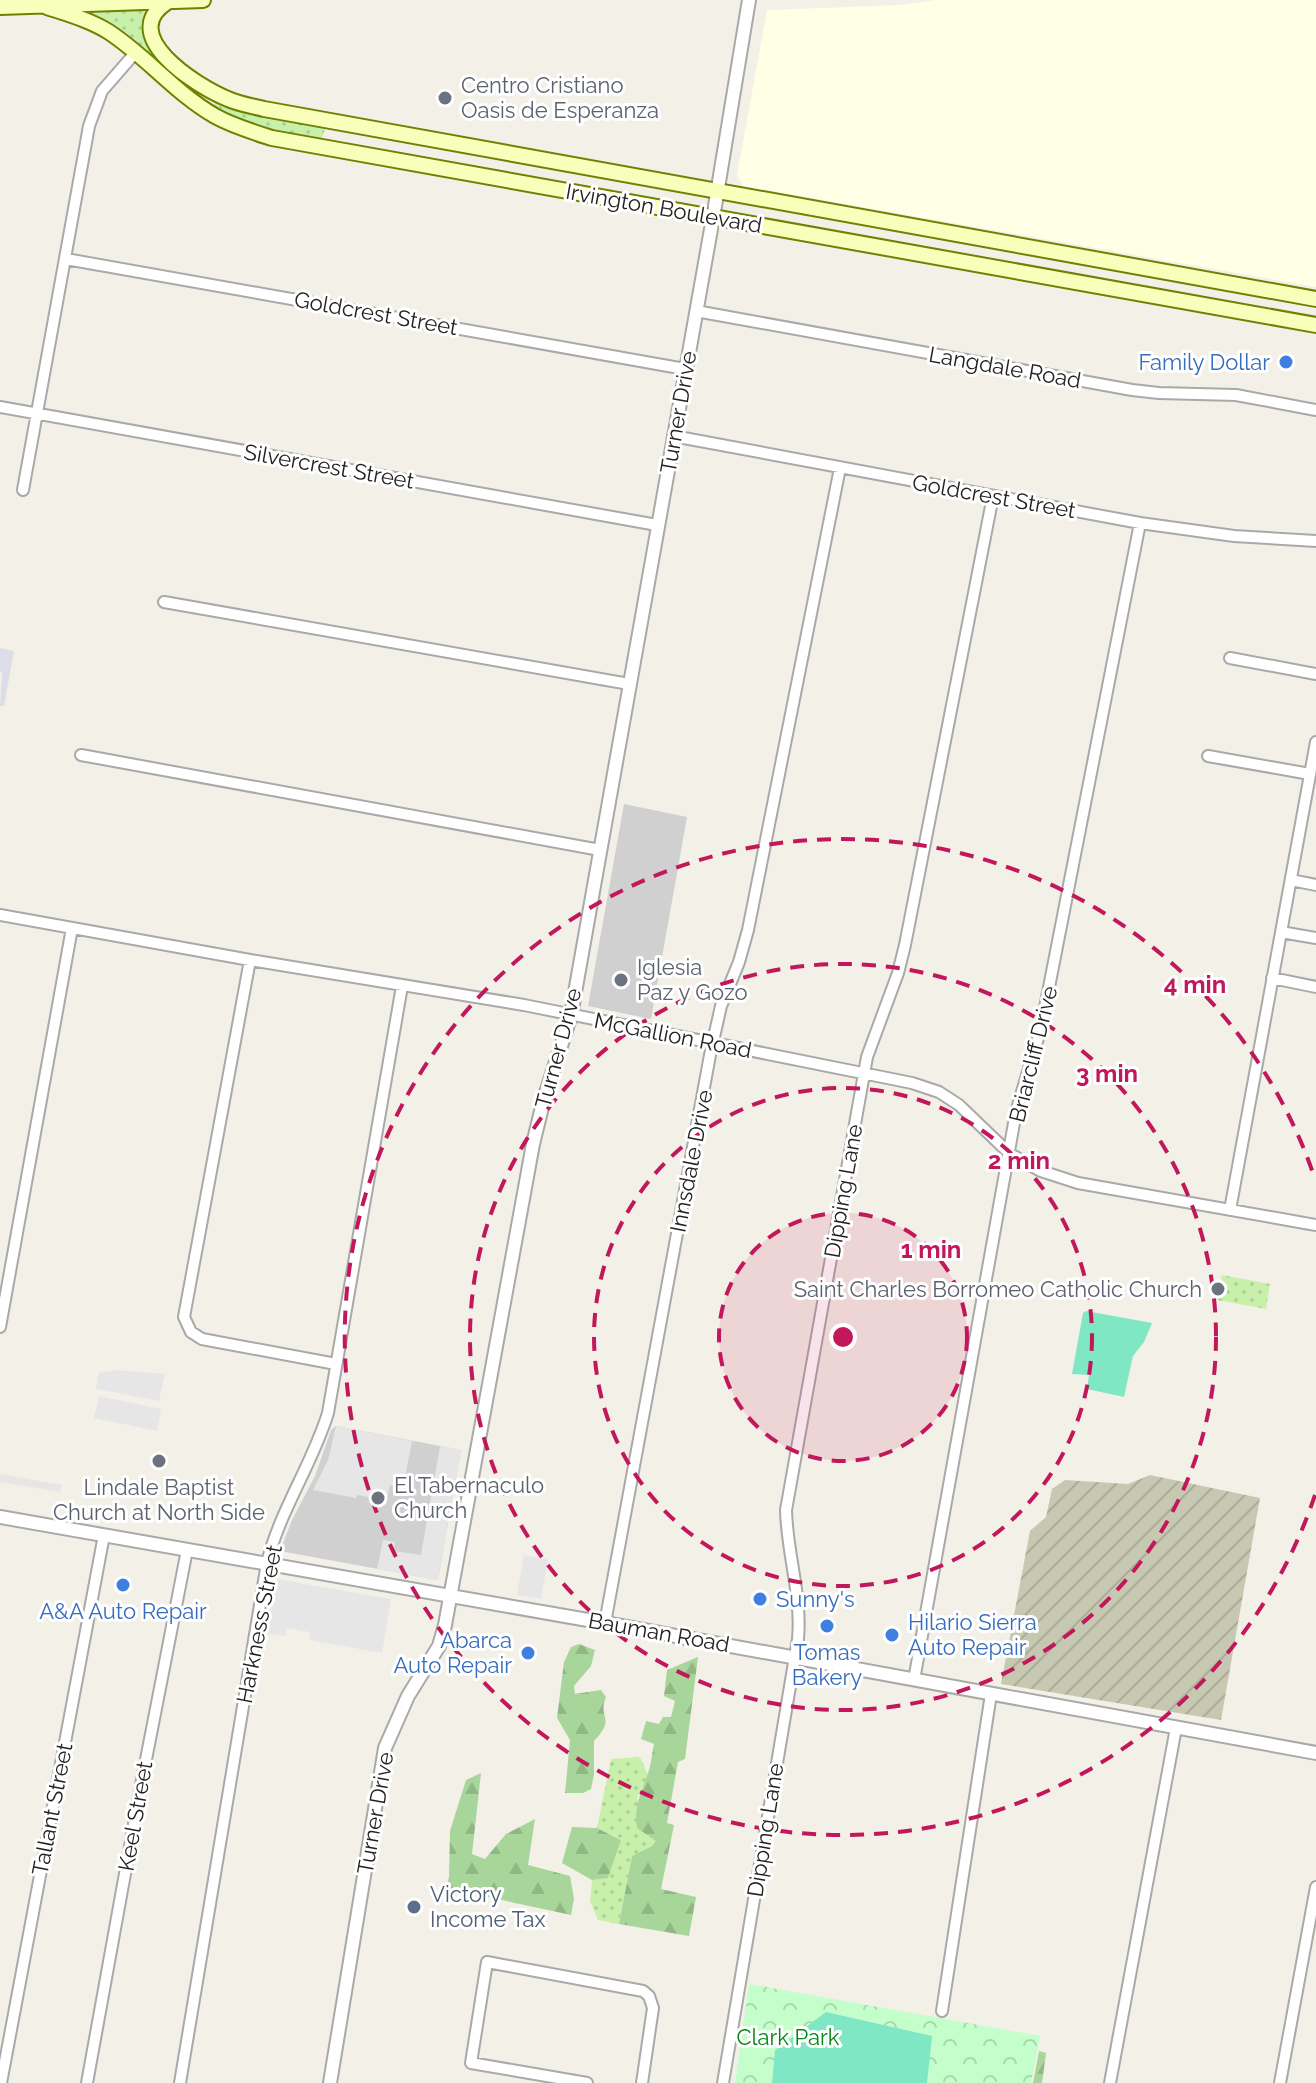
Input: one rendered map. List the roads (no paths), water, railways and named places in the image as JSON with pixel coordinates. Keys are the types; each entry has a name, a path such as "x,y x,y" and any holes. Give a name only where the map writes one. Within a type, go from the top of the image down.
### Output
{"main road":[{"path":"0,7 203,0"},
{"name":"Irvington Boulevard","path":"169,1 159,7 152,18 150,32 153,43 173,64 211,90 230,100 264,109 1316,299"},
{"name":"Irvington Boulevard","path":"47,7 107,31 200,107 237,126 272,138 1316,325"},
{"path":"200,107 211,90"},
{"path":"340,149 343,124"},
{"path":"574,192 577,167"},
{"path":"896,249 900,225"},
{"path":"1084,285 1088,258"},
{"path":"1237,311 1241,286"}],"street":[{"name":"Turner Drive","path":"330,2083 385,1748 408,1696 439,1646 452,1596 533,1144 571,1015 749,0"},
{"path":"23,490 94,109 115,72 135,53"},
{"name":"Goldcrest Street","path":"66,259 685,369"},
{"name":"Langdale Road","path":"696,311 1132,390 1236,395 1316,410"},
{"name":"Silvercrest Street","path":"0,407 657,525"},
{"name":"Goldcrest Street","path":"673,436 1140,523 1234,536 1316,541"},
{"name":"Innsdale Drive","path":"605,1623 713,1042 721,1006 748,930 840,468"},
{"name":"Dipping Lane","path":"723,2083 794,1657 799,1603 787,1536 786,1510 865,1073 876,1028 898,973 905,945 993,496"},
{"name":"Briarcliff Drive","path":"914,1680 1022,1086 1041,1028 1140,523"},
{"path":"164,602 629,684"},
{"path":"1230,658 1316,674"},
{"path":"1230,1210 1316,742"},
{"path":"81,755 600,850"},
{"path":"1208,756 1310,774"},
{"path":"1291,880 1316,885"},
{"name":"McGallion Road","path":"0,915 571,1015 912,1083 939,1092 959,1105 1010,1154 1041,1171 1078,1183 1316,1225"},
{"path":"0,1327 72,928"},
{"path":"1281,932 1316,938"},
{"path":"250,960 184,1317 191,1332 202,1339 336,1364"},
{"path":"1272,978 1316,987"},
{"name":"Harkness Street","path":"180,2083 267,1563 281,1519 312,1459 328,1413 402,986"},
{"name":"Bauman Road","path":"0,1517 605,1623 1316,1753"},
{"name":"Tallant Street","path":"1,2083 104,1535"},
{"name":"Keel Street","path":"87,2083 187,1550"},
{"path":"942,2011 991,1694"},
{"path":"1110,2083 1176,1728"},
{"path":"1280,2083 1316,1887"},
{"path":"587,2083 471,2063 487,1962 643,1991 653,2008 642,2083"}],"place":[{"name":"Centro Cristiano Oasis de Esperanza","path":"445,98"},
{"name":"Family Dollar","path":"1286,362"},
{"name":"Iglesia Paz y Gozo","path":"621,980"},
{"name":"Saint Charles Borromeo Catholic Church","path":"1218,1289"},
{"name":"Lindale Baptist Church at North Side","path":"159,1461"},
{"name":"El Tabernaculo Church","path":"378,1498"},
{"name":"A&A Auto Repair","path":"123,1585"},
{"name":"Sunny's","path":"760,1599"},
{"name":"Tomas Bakery","path":"827,1626"},
{"name":"Hilario Sierra Auto Repair","path":"892,1635"},
{"name":"Abarca Auto Repair","path":"528,1653"},
{"name":"Victory Income Tax","path":"414,1907"}],"park label":[{"name":"Clark Park","path":"788,2037"}]}
